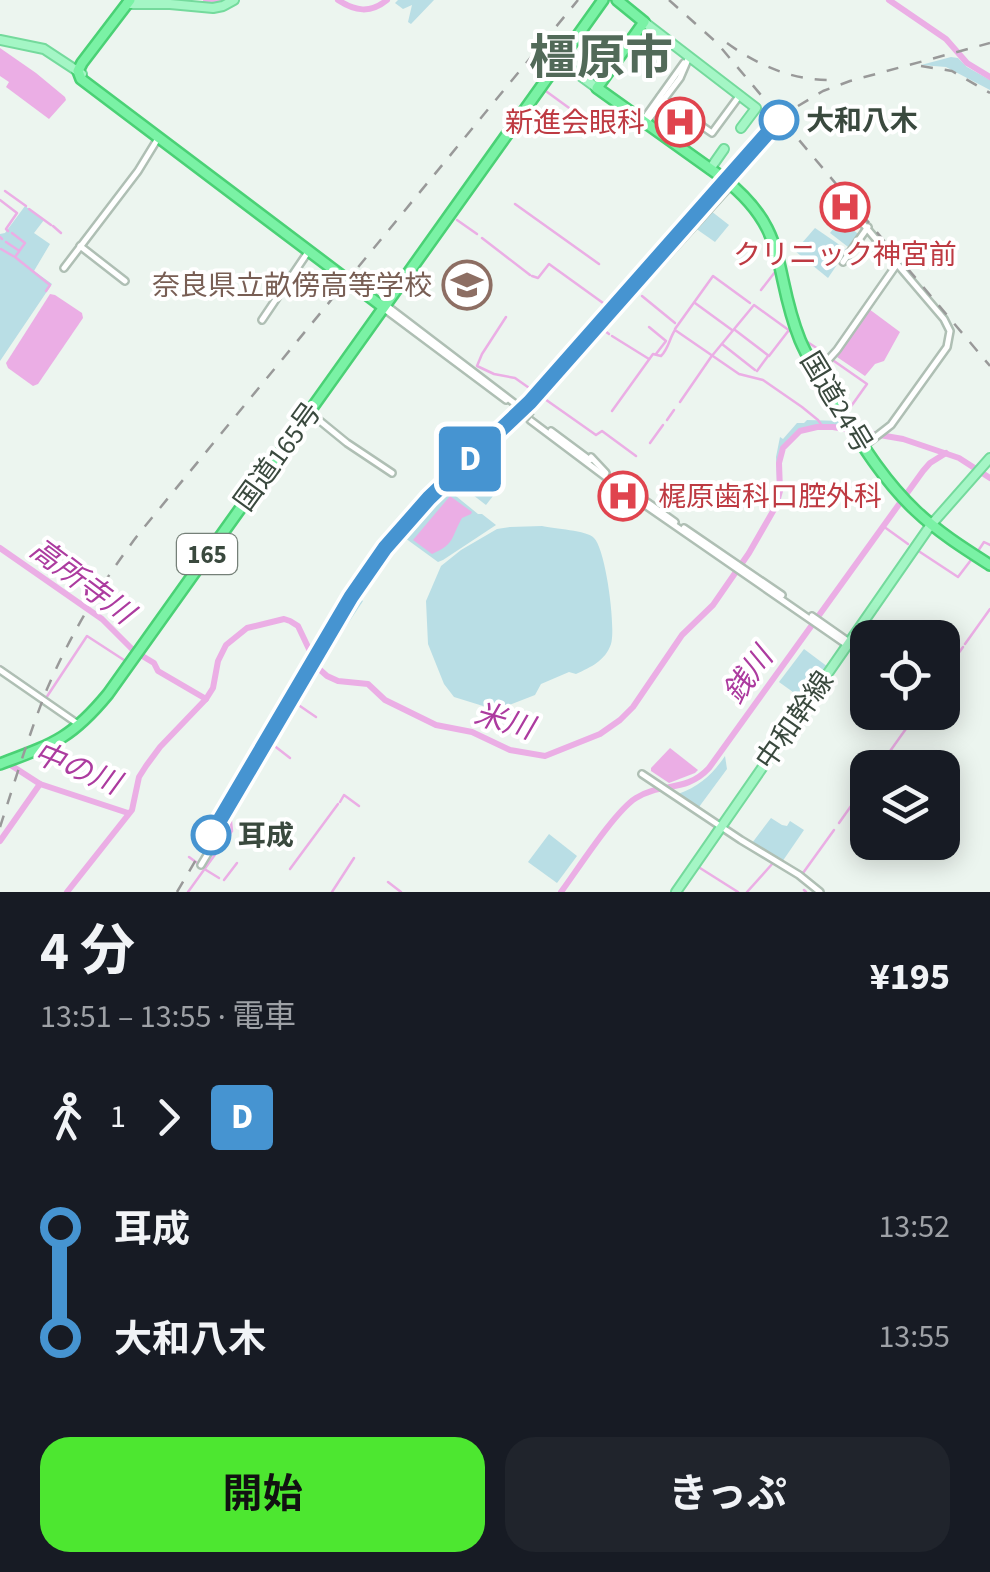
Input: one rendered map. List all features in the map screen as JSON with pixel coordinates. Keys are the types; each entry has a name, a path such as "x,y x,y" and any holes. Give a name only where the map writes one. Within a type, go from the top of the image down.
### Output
{"highway":[{"name":"国道165号","path":"0,764 61,739 81,725 120,677 603,0"},
{"path":"597,88 644,22 616,0"},
{"path":"82,67 131,2"},
{"path":"82,67 99,44"},
{"path":"82,67 159,137 384,306"},
{"path":"82,67 384,306"},
{"name":"国道24号","path":"597,88 732,185 757,211 778,253 792,317 814,369 848,423 904,499 932,525 990,565"},
{"path":"276,220 309,250"}],"main road":[{"path":"131,2 213,8 234,0"},
{"path":"644,22 756,108 741,128"},
{"path":"0,40 34,46 82,67"},
{"path":"559,60 597,88"},
{"path":"710,169 724,149"},
{"name":"中和幹線","path":"678,892 932,525 984,468"}],"street":[{"path":"643,120 649,119 680,78 689,57"},
{"path":"662,98 712,133 740,95"},
{"path":"64,268 159,137"},
{"path":"607,322 732,185"},
{"path":"834,191 944,318 950,336 886,431 865,442"},
{"path":"843,262 868,228"},
{"path":"80,246 125,281"},
{"path":"262,320 309,250"},
{"path":"814,369 837,350 898,264"},
{"path":"384,306 517,407"},
{"path":"434,343 473,366"},
{"path":"434,343 465,373"},
{"path":"310,412 392,473"},
{"path":"529,417 849,644"},
{"path":"585,452 604,473"},
{"path":"579,460 604,473"},
{"path":"0,670 81,725"},
{"path":"642,774 820,892"},
{"path":"201,865 224,828"}],"shaded area":[{"path":"434,0 411,24 408,22 412,5 403,9 395,3"},
{"path":"0,48 65,97 49,119 6,87 9,82 0,76"},
{"path":"951,57 990,80 990,90 946,67 921,65"},
{"path":"25,206 44,220 34,233 50,244 34,271 52,284 0,361 0,234 5,233"},
{"path":"711,211 729,225 715,242 695,228"},
{"path":"840,220 861,236 852,250 830,233"},
{"path":"815,228 847,250 828,278 795,251"},
{"path":"50,294 82,313 83,318 33,386 6,363"},
{"path":"869,309 900,332 884,361 875,364 865,376 837,357"},
{"path":"843,421 847,427 818,427 792,436 779,455 779,484 776,457 780,437 783,439 797,423"},
{"path":"476,462 503,483 486,505 456,482"},
{"path":"446,488 496,525 438,562 405,538"},
{"path":"450,496 472,512 462,518 449,543 432,554 413,540"},
{"path":"542,526 585,533 598,545 611,607 608,650 587,669 541,684 535,695 496,710 454,697 444,684 428,644 426,601 441,566 497,529"},
{"path":"356,596 363,601 319,667 317,662"},
{"path":"804,649 828,667 804,700 779,682"},
{"path":"670,748 698,770 669,783 651,771"},
{"path":"725,756 727,769 699,807 678,794 705,779"},
{"path":"771,818 787,826 790,821 804,830 782,862 752,843"},
{"path":"549,834 577,856 557,883 528,862"}],"waterway":[{"path":"176,0 183,0"},
{"path":"206,0 221,0"},
{"path":"338,0 362,9 387,0"},
{"path":"889,0 946,39 967,63 990,77"},
{"path":"543,89 576,113"},
{"path":"5,191 26,206"},
{"path":"0,200 17,213 8,231"},
{"path":"515,204 599,264"},
{"path":"29,209 51,225"},
{"path":"457,220 477,234"},
{"path":"53,226 61,233"},
{"path":"12,233 25,243 15,257 50,285 46,291"},
{"path":"482,238 530,275"},
{"path":"6,242 18,250"},
{"path":"1,249 13,256"},
{"path":"532,276 538,278 549,264 610,308"},
{"path":"761,290 775,272"},
{"path":"675,329 713,276 750,303"},
{"path":"642,296 675,323"},
{"path":"695,303 732,330"},
{"path":"680,402 754,305 790,331"},
{"path":"506,317 477,366 515,378 596,435 602,431 636,456"},
{"path":"649,327 666,341 656,354"},
{"path":"612,411 653,354 664,353 675,330 739,374 763,380 823,427"},
{"path":"735,330 769,356 789,330"},
{"path":"605,331 609,334"},
{"path":"612,336 649,359"},
{"path":"803,339 827,355"},
{"path":"722,344 755,370"},
{"path":"757,371 768,356"},
{"path":"834,361 867,384 847,412"},
{"path":"667,420 674,410"},
{"path":"404,537 440,491 522,418"},
{"path":"650,443 663,425"},
{"name":"米川","path":"67,892 132,810 139,777 146,766 206,699 226,645 247,628 290,621 298,626 318,668 327,676 368,684 385,700 436,725 472,732 510,750 545,756 600,734 633,707 682,635 713,605 749,553 776,506 783,448 800,431 833,427 903,439 959,458 990,478"},
{"name":"銭川","path":"561,892 627,805 645,793 691,781 709,768 923,471 946,453"},
{"path":"883,526 908,544"},
{"path":"978,551 984,542 990,545"},
{"name":"高所寺川","path":"0,548 102,619 135,652"},
{"path":"920,552 958,577 971,560"},
{"path":"965,644 990,609"},
{"path":"0,666 46,698 87,636 127,662"},
{"path":"960,651 963,647"},
{"name":"高所寺川","path":"139,654 154,663 158,671 206,699"},
{"path":"188,892 232,831 230,813 319,668"},
{"path":"297,704 316,717"},
{"path":"891,750 905,730"},
{"path":"272,744 290,758"},
{"name":"中の川","path":"9,764 40,784 128,813"},
{"path":"0,841 40,784"},
{"path":"340,802 344,795 359,806"},
{"path":"290,869 338,804"},
{"path":"839,823 850,807"},
{"path":"712,832 716,826"},
{"path":"803,873 834,830"},
{"path":"189,857 200,865"},
{"path":"332,892 354,858"},
{"path":"687,870 692,862"},
{"path":"224,880 237,863"},
{"path":"747,892 773,863"},
{"path":"700,868 738,892"},
{"path":"206,870 219,878"},
{"path":"388,882 401,892"},
{"path":"806,892 804,890 806,892"}],"tunnel":[{"path":"516,408 528,418"}],"railway":[{"path":"0,827 56,668 114,568 578,0"},
{"path":"669,0 717,43 990,366"},
{"path":"727,43 779,71 838,80"},
{"path":"177,892 359,583 412,515 530,402 765,134 793,109 823,91 990,43"},
{"path":"921,66 952,71 990,93"}],"train":[{"name":"D","path":"211,835 351,597 385,548 412,515 530,402 779,120"}],"place":[{"name":"大和八木","path":"779,120"},
{"name":"新進会眼科","path":"680,122"},
{"name":"クリニック神宮前","path":"845,207"},
{"name":"奈良県立畝傍高等学校","path":"467,285"},
{"name":"梶原歯科口腔外科","path":"623,496"},
{"name":"耳成","path":"211,835"}],"district":[{"name":"橿原市","path":"601,57"}]}
